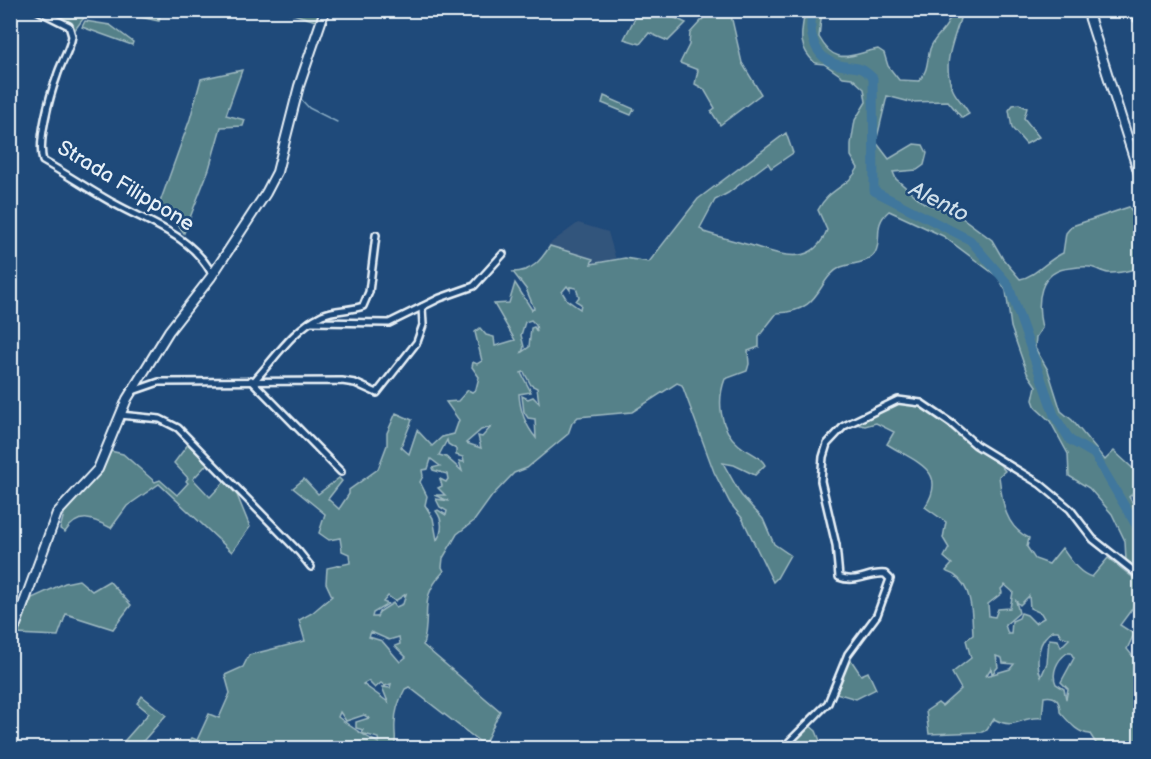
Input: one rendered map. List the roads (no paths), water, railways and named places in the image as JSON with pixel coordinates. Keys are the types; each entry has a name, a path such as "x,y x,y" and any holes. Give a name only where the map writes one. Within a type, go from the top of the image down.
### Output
{"highway":[{"path":"1132,10 1140,20"}],"street":[{"name":"Strada Filippone","path":"37,10 69,27 72,36 56,77 43,133 41,154 43,161 115,204 179,237 191,247 212,274"},
{"path":"10,642 57,513 98,469 118,415 131,392 170,331 212,274 266,193 277,172 311,50 325,10"},
{"path":"1087,10 1140,177"},
{"path":"253,380 293,334 310,322 324,314 357,308 367,301 376,235"},
{"path":"310,322 379,325 389,323 474,286 503,254"},
{"path":"131,392 159,382 253,380 342,381 355,383 377,393 417,342 423,325 422,307"},
{"path":"253,380 341,472"},
{"path":"783,748 828,703 848,654 877,615 890,579 882,573 855,581 846,580 837,573 837,553 820,469 827,444 835,433 856,419 898,400 921,403 952,424 976,445 1041,484 1070,509 1093,539 1140,576"},
{"path":"118,415 160,419 178,428 311,567"}],"waterway":[{"name":"Alento","path":"813,10 811,27 814,44 818,51 830,62 861,69 873,78 874,191 970,240 1008,284 1054,415 1070,440 1094,454 1140,532"},
{"path":"300,98 309,108 337,122"}]}
